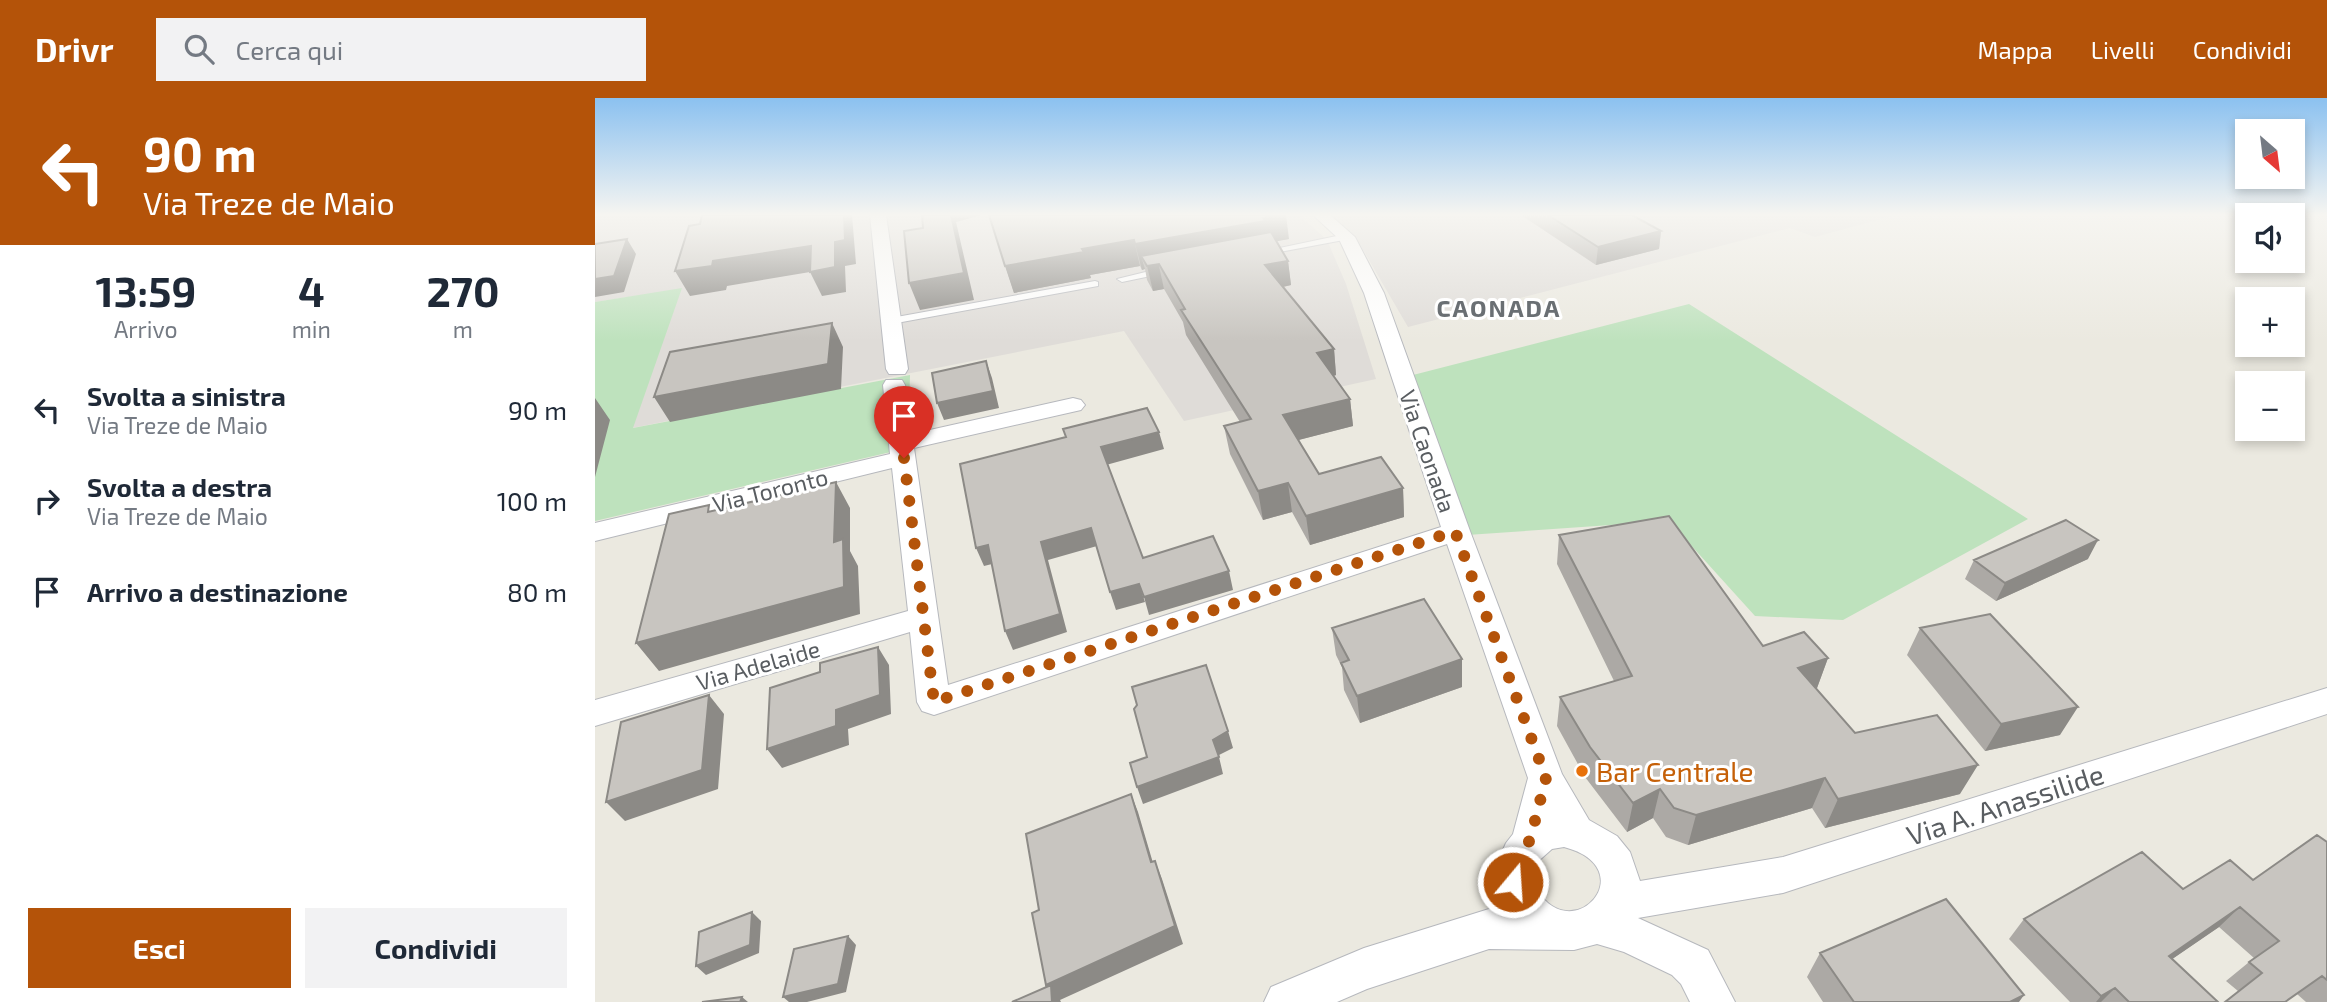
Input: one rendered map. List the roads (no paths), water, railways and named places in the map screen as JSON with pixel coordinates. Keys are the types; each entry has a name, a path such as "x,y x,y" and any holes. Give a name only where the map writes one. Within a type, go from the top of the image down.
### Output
{"street":[{"path":"883,257 922,618 934,702 1455,531"},
{"name":"Via Caonada","path":"1356,257 1374,293 1455,531 1546,778 1588,837 1616,860 1623,881 1602,916"},
{"name":"Via Toronto","path":"595,533 1073,405"},
{"name":"Via Adelaide","path":"595,713 922,618"},
{"name":"Via A. Anassilide","path":"1602,916 1679,892 1783,875 2327,701"},
{"path":"1489,929 1509,906 1516,859 1530,840 1546,778"},
{"path":"1530,840 1551,831 1588,837 1634,872 1679,892"},
{"path":"1513,882 1523,907 1546,925 1602,916"},
{"path":"1286,1002 1364,969 1489,929 1602,916 1693,964 1713,1002"}],"lane":[{"path":"1122,279 1175,269"},
{"path":"891,321 1095,284"}],"place":[{"name":"Bar Centrale","path":"1582,771"}],"district":[{"name":"CAONADA","path":"1499,307"}]}
